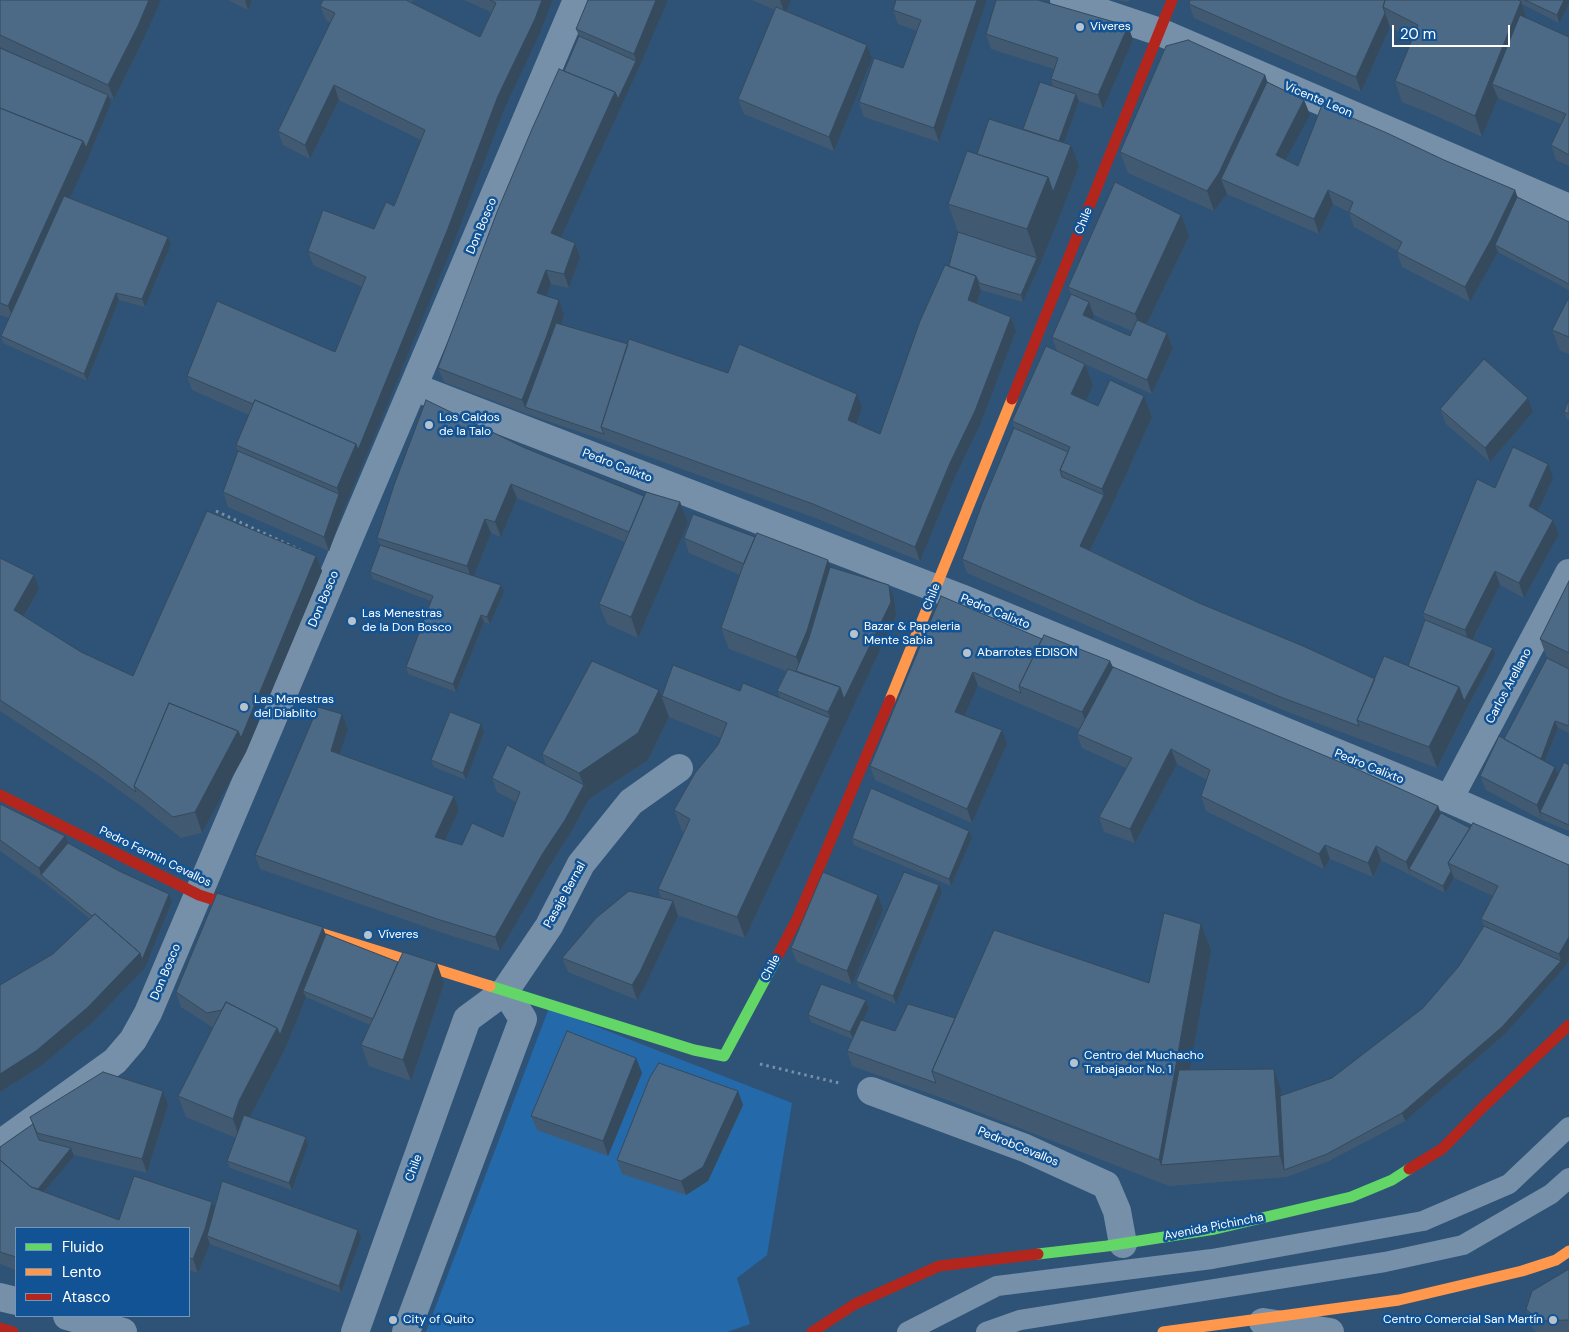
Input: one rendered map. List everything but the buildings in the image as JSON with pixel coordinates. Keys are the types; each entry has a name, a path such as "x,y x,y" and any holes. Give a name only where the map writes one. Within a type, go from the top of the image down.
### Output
{"street":[{"name":"Don Bosco","path":"0,1144 115,1061 133,1040 148,1013 577,0"},
{"name":"Vicente Leon","path":"1064,0 1160,32 1569,208"},
{"name":"Chile","path":"724,1056 798,917 936,588 1172,0"},
{"name":"Pedro Calixto","path":"414,387 936,588 1449,799 1569,852"},
{"name":"Carlos Arellano","path":"1449,799 1569,573"},
{"name":"Pasaje Bernal","path":"505,991 549,926 581,864 631,802 680,768"},
{"name":"Pedro Fermin Cevallos","path":"0,795 199,895 261,914"},
{"path":"296,926 694,1050 724,1056"},
{"name":"Chile","path":"355,1332 467,1020 505,991"},
{"path":"406,1332 523,1019 505,991"},
{"name":"Avenida Pichincha","path":"812,1332 854,1304 939,1266 1123,1244 1215,1229 1351,1197 1392,1180 1442,1149 1569,1025"},
{"name":"PedrobCevallos","path":"871,1091 1026,1148 1106,1185 1117,1211 1123,1244"},
{"path":"1163,1332 1399,1300 1522,1272 1556,1260 1569,1251"},
{"path":"0,1296 15,1301"},
{"path":"71,1317 124,1332"},
{"path":"1254,1320 1330,1332"},
{"path":"0,1328 13,1332"}],"lane":[{"path":"907,1332 997,1286 1212,1259 1423,1221 1509,1184 1569,1127"},
{"path":"986,1332 1020,1320 1385,1262 1463,1245 1551,1194 1569,1178"}],"path":[{"path":"216,511 307,553"},
{"path":"724,1056 871,1091"}],"shaded area":[{"path":"549,1008 792,1103 767,1255 737,1278 750,1324 727,1332 426,1332"}],"traffic: fast":[{"path":"490,986 694,1050 724,1056 776,959"},
{"path":"1038,1254 1107,1246 1215,1229 1351,1197 1392,1180 1409,1169"}],"traffic: slow":[{"path":"890,700 1012,399"},
{"path":"307,929 490,986"},
{"path":"1163,1332 1399,1300 1522,1271 1556,1260 1569,1251"}],"traffic: jam":[{"path":"1012,399 1172,0"},
{"path":"776,959 798,917 890,700"},
{"path":"0,795 199,895 249,911"},
{"path":"1409,1169 1442,1149 1569,1025"},
{"path":"812,1332 855,1304 939,1266 1038,1254"},
{"path":"0,1328 13,1332"}],"place":[{"name":"Viveres","path":"1080,27"},
{"name":"Los Caldos de la Talo","path":"429,425"},
{"name":"Las Menestras de la Don Bosco","path":"352,621"},
{"name":"Bazar & Papeleria Mente Sabia","path":"854,634"},
{"name":"Abarrotes EDISON","path":"967,653"},
{"name":"Las Menestras del Diablito","path":"244,707"},
{"name":"Víveres","path":"368,935"},
{"name":"Centro del Muchacho Trabajador No. 1","path":"1074,1063"},
{"name":"City of Quito","path":"393,1320"},
{"name":"Centro Comercial San Martín","path":"1553,1320"}]}
